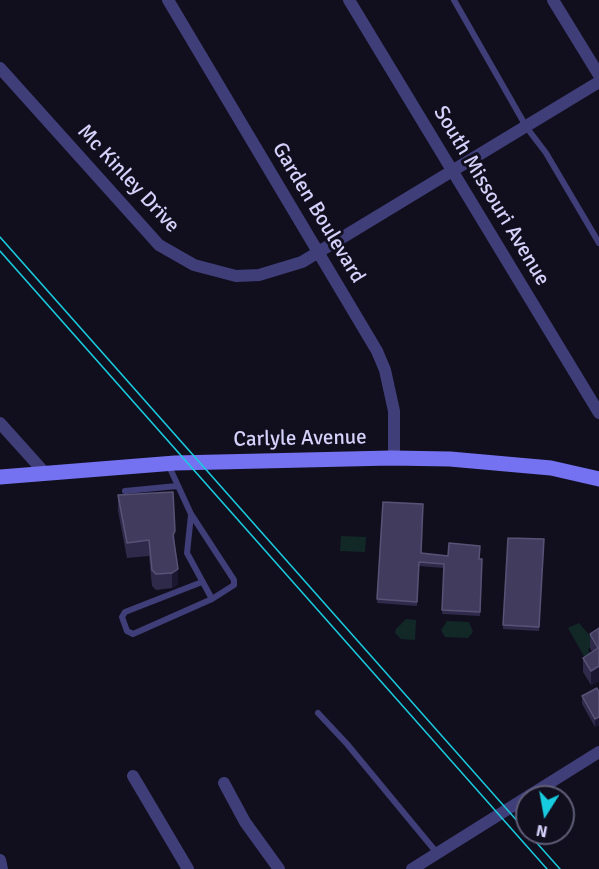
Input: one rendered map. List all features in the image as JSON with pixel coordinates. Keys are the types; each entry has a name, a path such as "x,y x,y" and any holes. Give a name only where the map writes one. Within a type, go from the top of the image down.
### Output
{"main road":[{"name":"Carlyle Avenue","path":"0,477 168,464 450,459 551,468 599,479"}],"street":[{"name":"Garden Boulevard","path":"168,0 319,252 385,370 394,411 394,459"},
{"name":"South Missouri Avenue","path":"349,0 599,413"},
{"path":"553,0 599,75"},
{"name":"Mc Kinley Drive","path":"0,68 144,230 174,255 213,272 247,275 282,269 319,252 527,128 599,82"},
{"path":"0,423 44,472"},
{"path":"412,869 599,752"},
{"path":"133,776 188,869"},
{"path":"224,783 245,822 279,869"},
{"path":"0,860 2,869"}],"lane":[{"path":"454,0 527,128 546,153 599,243"},
{"path":"168,464 191,514 235,583 233,588 212,599 133,634 127,631 122,617 125,612 202,582"},
{"path":"125,491 177,486"},
{"path":"191,514 187,553 212,599"},
{"path":"318,713 347,744 436,853"}],"green space":[{"path":"341,536 366,537 365,552 340,551"},
{"path":"406,619 416,620 415,640 401,639 395,633"},
{"path":"447,621 469,622 473,632 468,638 445,637 441,630"},
{"path":"579,623 597,644 588,649 591,656 585,658 568,628"}],"building":[{"path":"173,492 175,531 173,535 178,569 172,573 156,574 152,570 149,540 127,543 118,495"},
{"path":"383,502 423,504 421,553 448,556 449,543 480,546 479,559 482,559 480,612 442,610 444,564 419,562 417,602 377,599"},
{"path":"508,538 544,539 539,627 503,625"},
{"path":"599,628 599,666 591,671 583,658 598,648 590,634"},
{"path":"597,688 599,717 595,719 582,696"}],"tram line":[{"path":"0,237 515,818"},
{"path":"0,251 547,869"},
{"path":"539,845 560,869"}]}
